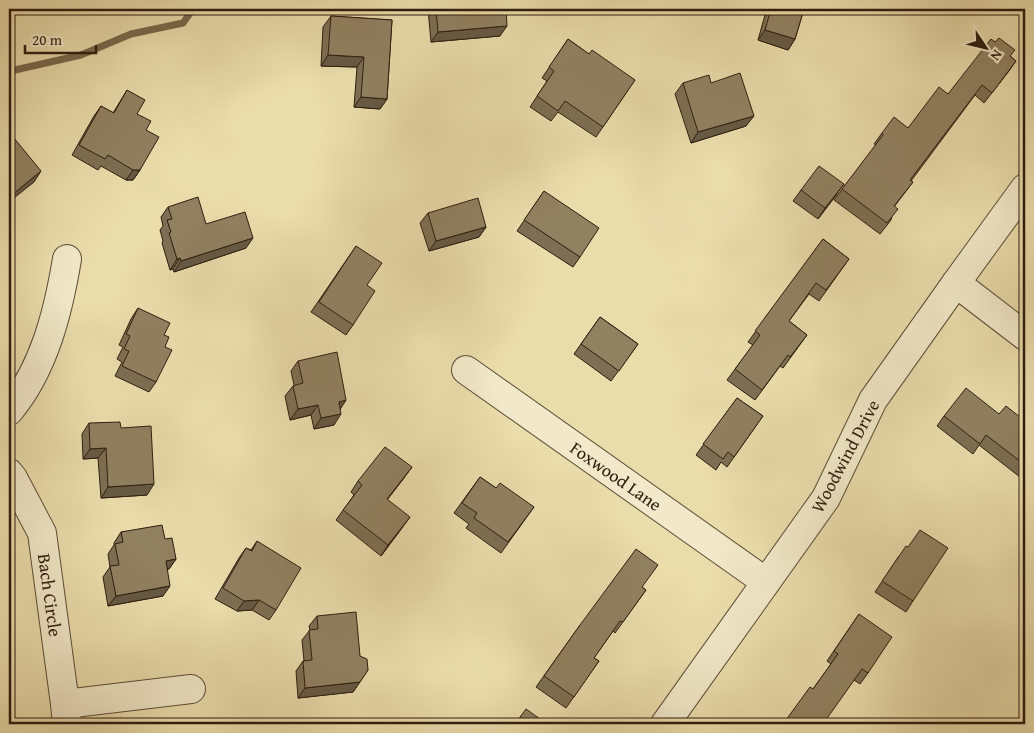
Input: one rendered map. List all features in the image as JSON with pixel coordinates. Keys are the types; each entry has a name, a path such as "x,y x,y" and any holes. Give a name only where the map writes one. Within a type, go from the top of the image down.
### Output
{"street":[{"name":"Woodwind Drive","path":"665,724 826,498 873,400 1025,188"},
{"path":"9,412 21,397 41,359 60,299 67,259"},
{"path":"956,283 1025,336"},
{"name":"Foxwood Lane","path":"466,370 766,582"},
{"name":"Bach Circle","path":"9,473 14,478 42,533 66,714"},
{"path":"66,714 191,689"}],"building":[{"path":"436,9 506,9 507,26 438,32"},
{"path":"771,9 804,9 795,39 765,30"},
{"path":"331,16 392,20 387,99 361,97 364,57 328,55"},
{"path":"999,38 1015,50 1010,56 1016,61 992,93 982,85 910,180 913,182 894,206 898,209 887,223 842,189 883,135 882,133 894,117 908,128 939,87 948,94 991,39 995,42"},
{"path":"568,39 589,54 592,50 635,80 603,127 565,101 558,111 537,96 554,71 549,67"},
{"path":"740,73 754,116 698,132 683,83 709,75 711,83"},
{"path":"127,90 145,100 137,114 151,121 146,130 159,137 140,170 133,170 108,155 105,159 79,145 101,106 114,113"},
{"path":"14,138 41,171 13,194 15,197 9,203 9,142"},
{"path":"819,166 844,184 825,208 801,190"},
{"path":"544,191 599,228 580,257 524,220"},
{"path":"198,197 206,224 245,212 253,238 181,261 180,258 177,259 169,233 171,232 167,220 172,219 168,207"},
{"path":"478,198 486,227 436,241 428,213"},
{"path":"823,239 849,259 826,290 816,283 789,321 807,335 790,357 788,355 762,390 735,369 760,335 755,331"},
{"path":"356,246 382,263 367,285 375,291 353,325 319,302"},
{"path":"138,308 170,323 164,335 169,337 165,347 172,350 156,382 122,366 129,351 124,349 130,336 126,334"},
{"path":"600,317 638,344 619,371 581,344"},
{"path":"337,352 346,400 339,402 341,414 321,418 318,405 298,409 293,386 303,383 298,361"},
{"path":"966,388 999,414 1006,406 1025,421 1025,465 986,435 980,444 944,416"},
{"path":"737,398 763,416 734,457 728,452 723,459 703,444"},
{"path":"120,422 121,428 151,426 154,484 108,487 106,448 90,449 89,423"},
{"path":"385,447 412,467 387,499 410,517 388,545 343,510 362,485 358,481"},
{"path":"480,477 496,488 500,483 534,507 508,542 474,518 477,513 462,503"},
{"path":"162,525 165,539 172,538 176,559 166,561 170,586 116,596 110,566 119,565 115,544 123,542 121,532"},
{"path":"920,530 948,548 913,601 882,581 906,546 908,547"},
{"path":"257,541 301,568 276,610 259,600 244,601 223,588 246,548 252,551"},
{"path":"636,549 658,565 642,587 646,590 623,622 620,621 594,658 599,661 574,697 544,676"},
{"path":"356,612 360,656 367,659 368,670 360,682 305,688 303,661 312,660 309,630 318,629 317,616"},
{"path":"859,614 892,637 868,673 862,669 823,724 783,724 810,687 813,689 838,654 834,651"},
{"path":"10,685 13,709 9,709"},
{"path":"526,709 547,724 515,724"}],"waterway":[{"path":"9,73 81,55 131,34 183,23 193,9"}]}
